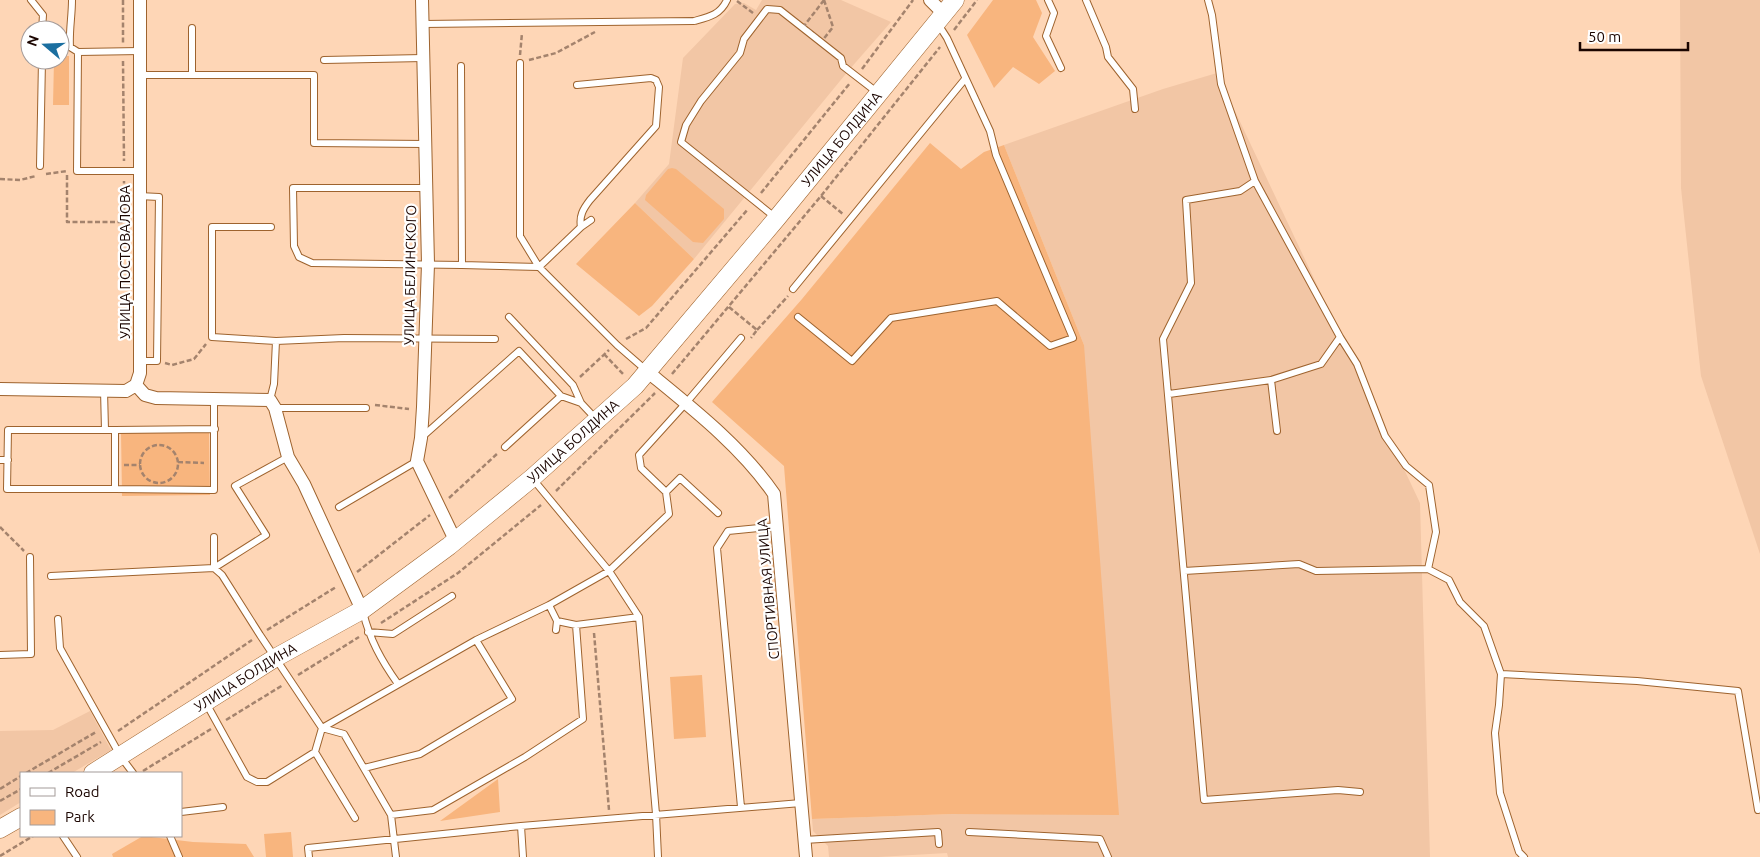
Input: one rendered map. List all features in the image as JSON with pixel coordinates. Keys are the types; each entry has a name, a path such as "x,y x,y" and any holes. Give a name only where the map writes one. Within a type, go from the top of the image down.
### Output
{"main road":[{"name":"УЛИЦА БОЛДИНА","path":"96,772 275,658 362,610 455,540 532,478 635,386 777,218 955,0"},
{"path":"0,829 20,817"}],"street":[{"name":"УЛИЦА ПОСТОВАЛОВА","path":"136,385 140,373 140,0"},
{"name":"УЛИЦА БЕЛИНСКОГО","path":"417,461 423,407 428,264 422,0"},
{"path":"930,0 941,19"},
{"name":"СПОРТИВНАЯ УЛИЦА","path":"648,372 686,403 759,472 774,494 806,857"},
{"path":"0,389 126,391 136,385 145,395 156,398 272,404 288,457 304,484 362,610"},
{"path":"417,461 455,540"}],"lane":[{"path":"31,0 43,16 43,20"},
{"path":"72,0 72,20 69,33 70,47 78,52 140,51"},
{"path":"423,24 694,21 715,15 724,7 727,0"},
{"path":"1048,0 1054,13 1046,36 1061,68"},
{"path":"1086,0 1106,47 1108,57 1133,89 1136,109"},
{"path":"1208,0 1212,15 1221,84 1255,181 1340,337 1357,364 1385,436 1406,466 1429,485 1436,532 1428,569"},
{"path":"777,218 681,142 686,125 701,101 740,53 744,39 767,9 780,10 841,58 843,66 879,94"},
{"path":"798,317 852,361 891,318 996,302 1050,346 1073,338 996,154 990,131 947,38 941,19"},
{"path":"192,28 192,75"},
{"path":"78,52 77,171 140,171"},
{"path":"324,60 423,58"},
{"path":"520,63 520,236 539,268 617,345 648,372"},
{"path":"461,66 462,265"},
{"path":"40,166 42,70"},
{"path":"140,75 314,75 314,143 425,144"},
{"path":"577,85 651,78 656,80 659,87 656,126 582,210 581,227"},
{"path":"793,289 965,79"},
{"path":"1255,181 1240,191 1186,200 1191,283 1163,339 1204,800 1338,790 1360,792"},
{"path":"426,188 293,188 294,246 299,257 312,263 428,264 539,268 581,227 591,220"},
{"path":"139,196 159,197 157,361 140,361"},
{"path":"271,227 212,227 212,337 276,341 344,338 494,340"},
{"path":"509,317 573,385 581,403 597,420"},
{"path":"1169,394 1271,380 1321,364 1340,337"},
{"path":"205,702 247,777 257,782 267,782 315,752 322,728 476,640 549,605 609,571 669,514 666,492 641,468 639,454 686,403 740,338"},
{"path":"276,341 272,404 366,408"},
{"path":"421,438 519,351 561,396 581,403"},
{"path":"1271,380 1277,430"},
{"path":"104,390 105,430"},
{"path":"505,447 561,396"},
{"path":"214,400 214,429 214,462 214,490 7,489 8,430 214,429"},
{"path":"114,489 115,430"},
{"path":"51,576 214,568 266,535 235,486 288,457"},
{"path":"0,460 8,460"},
{"path":"339,507 417,461"},
{"path":"532,478 609,571 639,617 658,857"},
{"path":"666,492 680,478 718,513"},
{"path":"741,807 717,548 728,531 778,526"},
{"path":"214,538 214,568 222,575 322,728 344,734 391,815 396,857"},
{"path":"0,655 31,654 30,557"},
{"path":"1184,571 1299,564 1316,570 1428,569 1449,580 1460,602 1484,626 1501,674 1495,733 1500,793 1519,852 1524,857"},
{"path":"368,632 393,634 452,596"},
{"path":"549,605 557,621 556,630"},
{"path":"362,610 368,632 382,661 398,684"},
{"path":"557,621 576,625 639,617"},
{"path":"58,619 60,648 120,757 132,772"},
{"path":"391,815 433,810 525,757 583,719 576,625"},
{"path":"364,768 420,754 512,699 476,640"},
{"path":"1501,674 1637,681 1738,691 1758,810"},
{"path":"315,752 355,818"},
{"path":"309,857 308,848 521,826 801,803"},
{"path":"182,812 224,807"},
{"path":"521,826 523,857"},
{"path":"804,840 938,832 939,844"},
{"path":"969,832 1100,839 1108,857"},
{"path":"64,837 77,857"},
{"path":"170,837 179,857"}],"path":[{"path":"0,179 20,180 67,171 67,222 124,222 123,0"},
{"path":"824,0 833,27 822,41 804,26 824,0"},
{"path":"663,384 820,196 977,0"},
{"path":"740,3 760,18"},
{"path":"522,24 520,63 556,53 612,22"},
{"path":"820,196 851,220"},
{"path":"758,330 793,289"},
{"path":"157,361 172,365 194,359 212,337"},
{"path":"366,408 378,404 408,409 423,407"},
{"path":"158,445 172,449 178,462 177,470 173,476 160,482 147,478 142,472 140,465 145,451 158,445"},
{"path":"50,772 110,737 156,704 348,579 439,507 505,447"},
{"path":"178,462 214,462"},
{"path":"115,465 140,465"},
{"path":"0,527 30,557"},
{"path":"594,623 609,819"},
{"path":"28,772 105,727"},
{"path":"0,789 20,777"},
{"path":"0,801 20,790"},
{"path":"0,856 31,837"}],"shaded area":[{"path":"762,0 841,0 891,22 849,70 694,259 635,203 669,164 683,58 735,4 744,3 756,10"},
{"path":"1680,0 1760,0 1760,554 1701,376 1681,188"},
{"path":"1217,73 1420,503 1430,857 948,857 947,853 878,857 829,857 828,846 813,831 812,819 952,814 1084,345 1004,145 1163,89"},
{"path":"90,711 111,750 74,772 20,772 20,803 0,815 0,731 53,730"}],"green space":[{"path":"993,0 1036,0 1042,13 1033,37 1055,71 1039,84 1013,67 994,88 967,35"},
{"path":"54,70 69,70 69,105 53,105"},
{"path":"930,143 961,169 984,152 1004,145 1084,345 1119,815 952,814 812,819 784,466 712,402 802,299"},
{"path":"668,169 676,169 724,209 724,219 703,243 693,242 645,200 646,195"},
{"path":"635,203 694,259 652,306 639,316 576,264"},
{"path":"121,432 209,432 210,495 122,496"},
{"path":"702,675 706,737 674,739 670,677"},
{"path":"498,779 500,812 440,821"},
{"path":"291,832 293,857 266,857 264,834"},
{"path":"141,837 151,837 193,842 246,844 254,857 113,857 112,854"}]}
